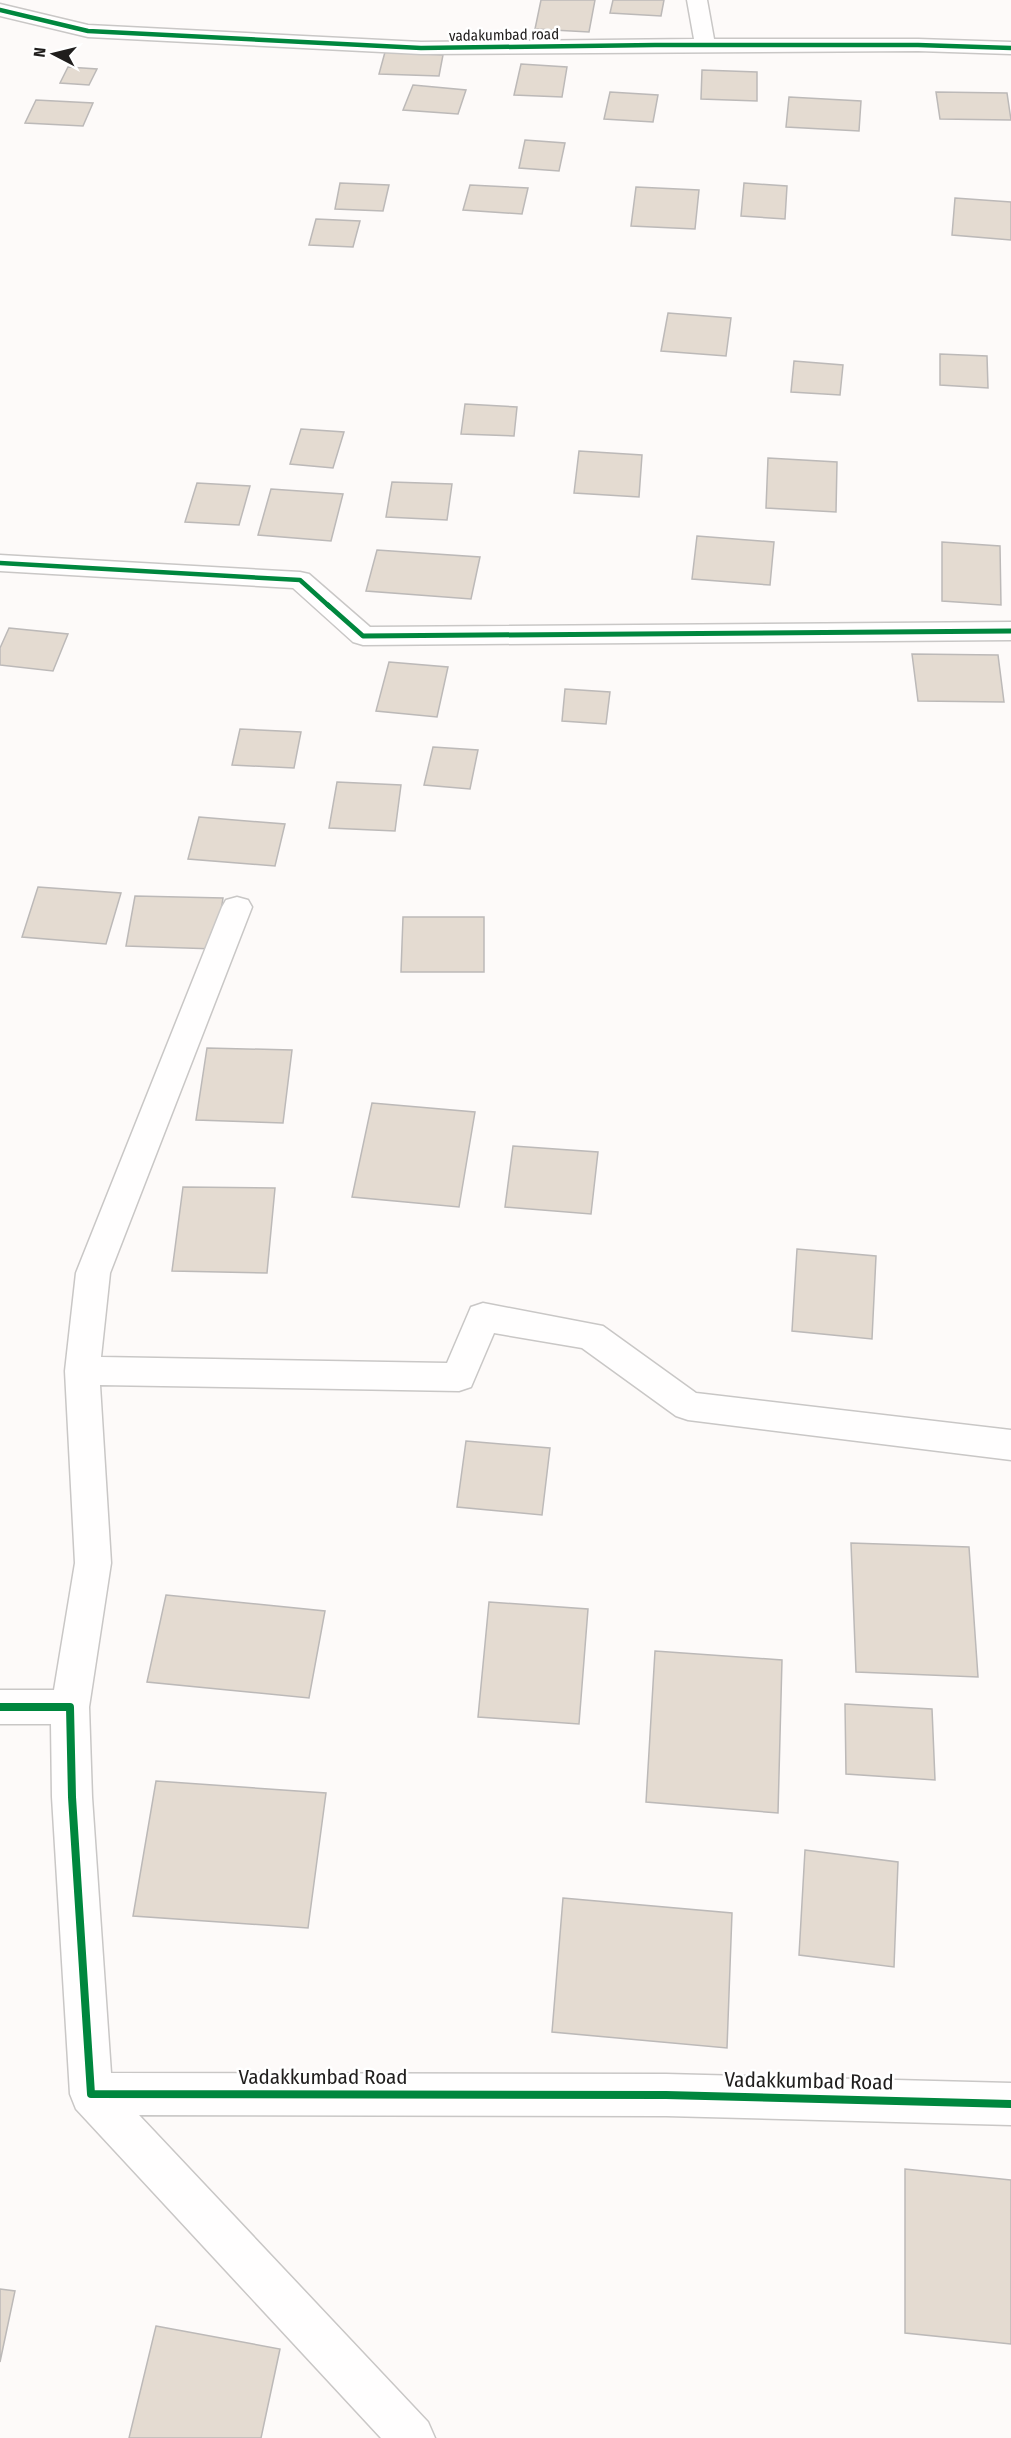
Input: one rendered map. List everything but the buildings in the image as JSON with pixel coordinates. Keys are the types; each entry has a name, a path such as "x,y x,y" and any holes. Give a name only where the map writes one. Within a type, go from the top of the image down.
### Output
{"street":[{"path":"697,0 705,45"},
{"name":"vadakumbad road","path":"0,10 88,31 421,48 705,45 918,45 1011,48"},
{"path":"0,563 300,580 363,636 1011,631"},
{"path":"237,908 93,1273 82,1371 93,1563 70,1707 72,1797 91,2094 412,2438"},
{"path":"82,1371 459,1377 483,1317 591,1336 688,1406 1011,1444"},
{"path":"0,1707 70,1707"},
{"name":"Vadakkumbad Road","path":"91,2094 549,2092 868,2098 1011,2104"}],"cycle path":[{"path":"0,10 88,31 421,48 655,45 918,45 1011,48"},
{"path":"0,563 300,580 363,636 1011,631"},
{"path":"0,1707 70,1707 72,1797 91,2094 666,2095 1011,2104"}]}
